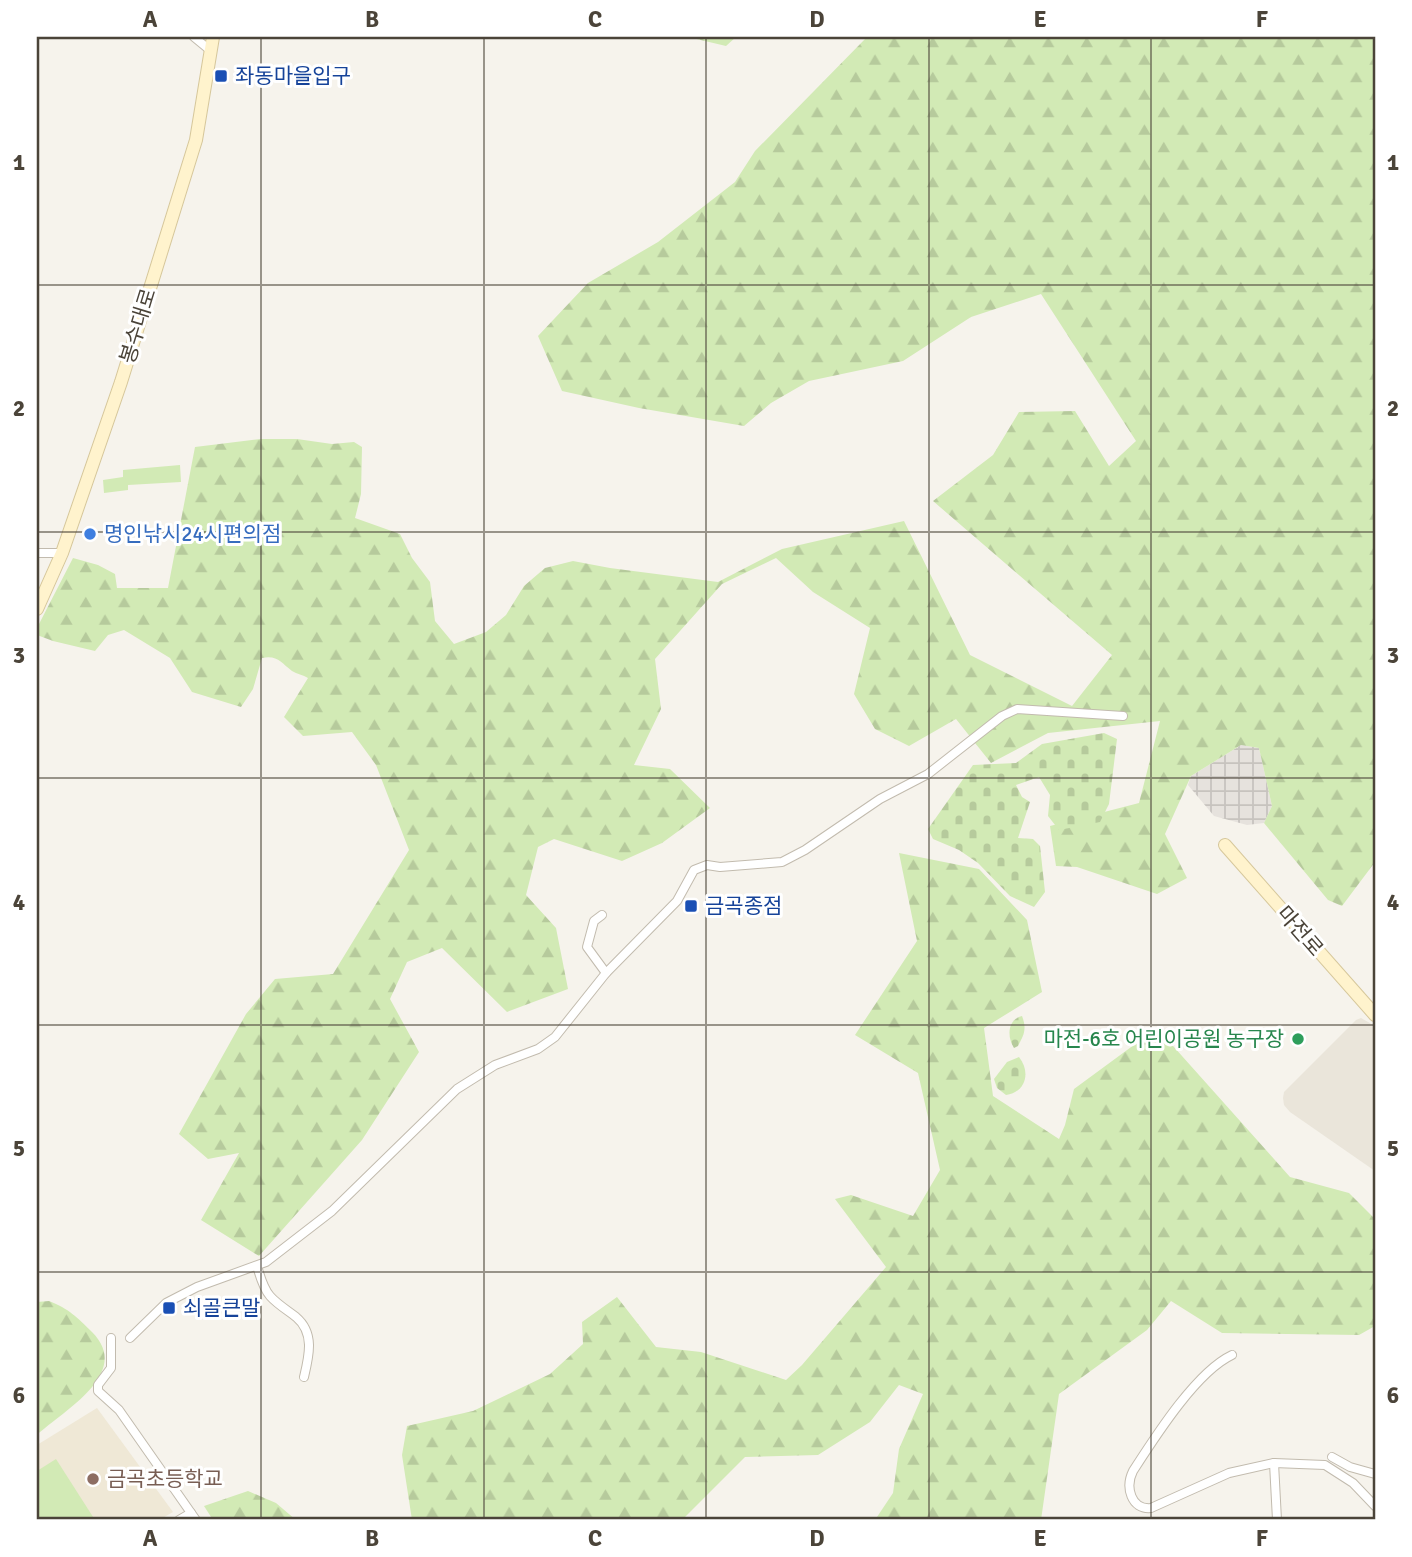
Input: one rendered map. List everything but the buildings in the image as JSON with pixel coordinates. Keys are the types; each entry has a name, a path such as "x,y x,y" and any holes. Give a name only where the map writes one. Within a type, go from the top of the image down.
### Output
{"main road":[{"name":"봉수대로","path":"37,609 62,553 121,382 197,140 213,37"},
{"name":"마전로","path":"1225,845 1375,1015"}],"street":[{"path":"194,37 211,51"},
{"path":"37,553 62,553"},
{"path":"130,1338 166,1303 197,1287 266,1262 332,1211 457,1089 495,1065 538,1049 555,1037 606,973 677,901 691,875 700,866 782,862 805,850 880,799 928,774 1002,716 1017,709 1123,716"},
{"path":"602,915 594,921 587,947 606,973"},
{"path":"257,1266 270,1296 298,1319 305,1329 310,1352 304,1377"},
{"path":"111,1338 111,1367 98,1391 119,1410 193,1516 179,1520"},
{"path":"1232,1355 1221,1360 1201,1379 1143,1456 1129,1478 1135,1504 1142,1509 1151,1508 1229,1473 1274,1463 1325,1465 1353,1483 1375,1507"},
{"path":"1332,1457 1350,1467 1375,1474"},
{"path":"1274,1463 1277,1520"}],"shaded area":[{"path":"1241,745 1259,748 1272,806 1264,823 1247,825 1214,816 1188,785 1191,776"},
{"path":"1361,1018 1375,1026 1375,1171 1290,1112 1284,1105 1283,1098 1284,1092"},
{"name":"금곡초등학교","path":"97,1408 173,1512 159,1520 37,1520 37,1445"}],"green space":[{"path":"688,37 736,37 726,46"},
{"path":"867,37 1375,37 1375,862 1342,906 1328,900 1264,823 1272,806 1259,748 1241,745 1191,776 1165,834 1187,878 1157,894 1077,867 1056,866 1050,826 1139,803 1160,721 1048,733 991,763 956,719 909,746 875,729 854,694 870,628 813,592 776,558 722,584 655,659 661,709 634,765 670,769 710,808 662,843 622,861 554,839 538,847 526,895 556,928 568,989 507,1012 442,948 407,962 390,999 419,1052 362,1140 259,1256 201,1220 239,1153 208,1159 179,1134 246,1014 275,979 333,974 409,850 376,765 352,732 303,736 284,717 308,678 292,671 279,660 262,658 253,689 241,707 192,692 170,658 124,630 108,635 95,651 37,635 39,624 73,558 98,565 115,574 117,588 168,588 195,447 261,439 297,439 332,444 354,442 362,447 361,494 355,518 400,534 412,558 430,582 435,621 454,644 486,632 506,615 524,586 545,568 573,561 718,582 782,549 904,521 970,655 1072,706 1112,655 933,501 993,455 1019,412 1075,411 1109,466 1136,441 1041,294 971,317 903,361 809,381 771,403 744,426 639,408 562,391 538,336 588,283 658,242 735,182 755,151"},
{"path":"180,465 181,482 128,485 128,490 104,493 103,480 123,477 123,470"},
{"path":"1104,733 1117,739 1109,804 1100,822 1059,830 1048,816 1050,795 1039,777 1016,785 1022,797 1030,802 1018,838 1033,839 1040,846 1045,892 1034,907 1010,896 978,863 959,850 933,839 928,829 973,765 1016,763 1042,744"},
{"path":"899,853 979,869 1027,920 1042,992 984,1028 993,1096 1059,1139 1074,1089 1157,1028 1290,1177 1349,1193 1375,1219 1375,1326 1359,1335 1222,1333 1171,1301 1147,1330 1059,1394 1041,1520 875,1520 893,1493 899,1449 923,1394 899,1385 870,1422 818,1455 745,1457 682,1520 412,1520 402,1455 407,1426 473,1411 550,1374 583,1344 582,1322 617,1297 656,1347 701,1352 786,1380 886,1267 835,1199 851,1195 913,1216 940,1170 918,1073 855,1035 917,941"},
{"path":"1022,1016 1024,1032 1018,1046 1014,1048 1010,1039 1011,1025"},
{"path":"1019,1057 1025,1069 1025,1080 1018,1090 1006,1095 997,1088 994,1079 1007,1062"},
{"path":"49,1301 72,1314 92,1332 103,1347 104,1362 100,1376 90,1390 37,1435 37,1302"},
{"path":"56,1459 95,1520 37,1520 37,1471"},
{"path":"248,1491 276,1503 296,1520 213,1520 204,1506"}],"place":[{"name":"좌동마을입구","path":"221,76"},
{"name":"명인낚시24시편의점","path":"90,534"},
{"name":"금곡종점","path":"691,906"},
{"name":"마전-6호 어린이공원 농구장","path":"1298,1039"},
{"name":"쇠골큰말","path":"169,1308"},
{"name":"금곡초등학교","path":"93,1479"}]}
